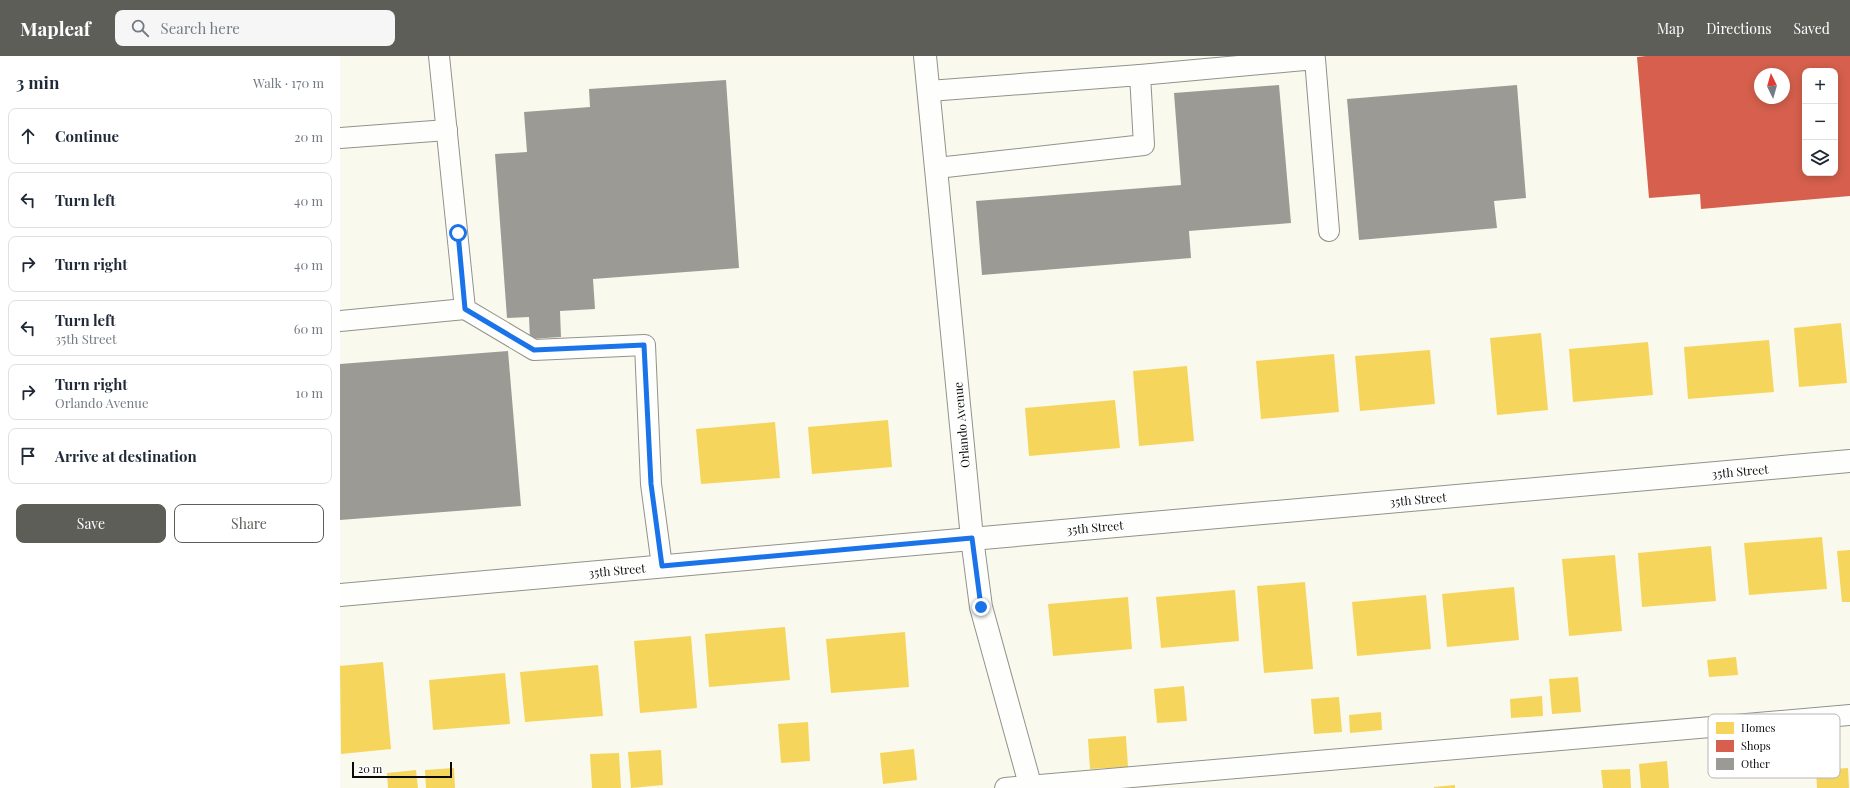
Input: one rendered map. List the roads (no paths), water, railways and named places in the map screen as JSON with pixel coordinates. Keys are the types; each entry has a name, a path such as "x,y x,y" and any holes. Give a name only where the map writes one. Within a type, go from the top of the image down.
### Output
{"street":[{"name":"Orlando Avenue","path":"925,56 972,538 981,607 1031,787"},
{"name":"35th Street","path":"340,595 1850,461"}],"lane":[{"path":"439,56 465,309"},
{"path":"929,91 1140,75 1241,61 1315,59 1329,231"},
{"path":"937,168 1144,145 1140,75"},
{"path":"340,138 447,130"},
{"path":"340,321 465,309 534,350 644,345 651,484 662,566"},
{"path":"1840,716 1850,715"},
{"path":"1005,788 1031,787 1708,727"}]}
